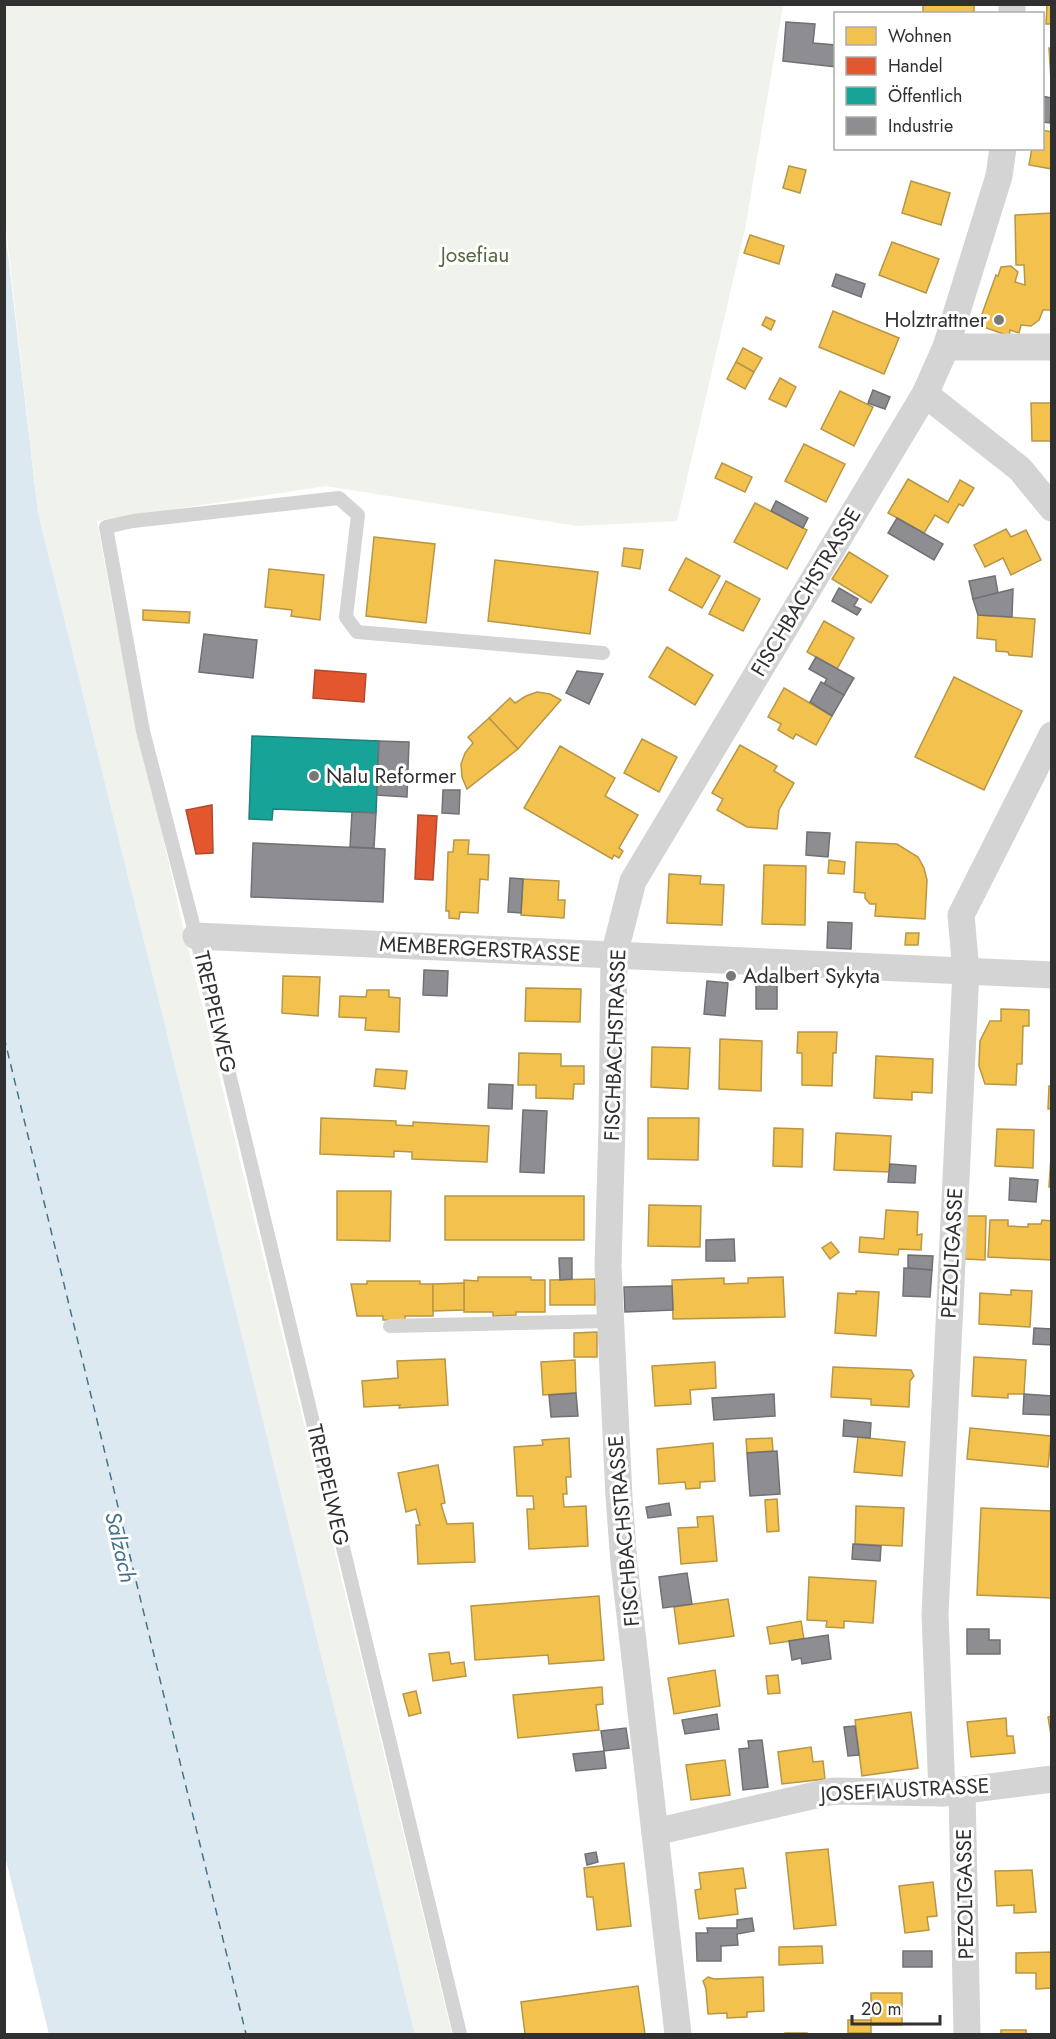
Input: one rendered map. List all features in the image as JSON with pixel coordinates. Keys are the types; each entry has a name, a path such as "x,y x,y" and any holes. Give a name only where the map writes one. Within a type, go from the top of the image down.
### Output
{"street":[{"name":"FISCHBACHSTRASSE","path":"678,2034 622,1541 608,1266 614,955 633,881 925,394 946,347 999,176 1003,150"},
{"path":"946,347 1052,347"},
{"path":"925,394 1020,469 1052,508"},
{"name":"PEZOLTGASSE","path":"967,2034 952,1791 935,1614 966,971 961,915 1052,735"},
{"name":"MEMBERGERSTRASSE","path":"196,936 1052,975"},
{"name":"JOSEFIAUSTRASSE","path":"655,1832 833,1791 952,1791 1052,1779"}],"lane":[{"name":"TREPPELWEG","path":"460,2034 196,936 143,731 106,527 339,498 358,514 346,617 357,632 603,653"},
{"path":"390,1326 612,1321"}],"green space":[{"name":"Josefiau","path":"4,5 783,5 745,229 677,521 577,526 326,486 97,521 115,619 180,914 452,2034 415,2034 38,513 5,220"}],"water":[{"name":"Salzach","path":"4,220 38,513 415,2034 49,2034 5,1856"}],"building: Wohnen":[{"path":"923,4 974,4 974,12 923,12"},
{"path":"1047,4 1052,4 1052,24 1046,24"},
{"path":"1049,48 1052,48 1052,82 1051,81"},
{"path":"1044,130 1052,132 1052,169 1029,165 1032,150 1044,150"},
{"path":"789,166 806,170 800,193 783,188"},
{"path":"911,181 950,193 941,225 902,213"},
{"path":"1052,213 1051,310 1043,310 1039,320 1031,326 1021,325 1019,333 1010,330 1009,336 978,325 1001,267 1011,266 1018,272 1015,282 1025,285 1024,265 1016,265 1015,215"},
{"path":"750,235 784,246 779,264 744,253"},
{"path":"892,242 939,259 926,293 879,275"},
{"path":"833,311 899,338 884,374 819,347"},
{"path":"766,317 775,321 771,330 762,325"},
{"path":"743,348 762,358 754,372 736,362"},
{"path":"736,362 754,372 745,389 727,379"},
{"path":"780,378 796,387 786,407 769,399"},
{"path":"840,391 873,407 854,446 821,429"},
{"path":"1031,403 1052,403 1052,441 1032,441"},
{"path":"804,444 845,464 826,502 785,481"},
{"path":"722,463 752,477 745,492 715,478"},
{"path":"908,479 948,502 960,480 974,488 963,506 959,504 948,523 935,515 924,533 888,513"},
{"path":"755,503 807,530 787,569 734,542"},
{"path":"1006,529 1011,537 1026,530 1041,560 1011,575 1003,558 985,567 974,545"},
{"path":"374,537 435,544 426,623 366,616"},
{"path":"624,548 643,550 640,569 622,566"},
{"path":"849,552 888,576 871,603 832,579"},
{"path":"686,558 720,576 702,608 669,590"},
{"path":"495,560 598,572 590,634 488,621"},
{"path":"269,569 324,575 320,620 291,616 292,610 265,607"},
{"path":"726,581 760,599 743,631 709,614"},
{"path":"143,610 190,612 189,623 143,620"},
{"path":"978,615 1035,619 1032,657 1009,655 1008,652 996,651 996,640 977,638"},
{"path":"824,621 854,638 837,669 807,652"},
{"path":"667,647 713,675 695,705 649,677"},
{"path":"954,677 1022,711 984,790 915,757"},
{"path":"784,688 832,716 816,745 796,734 793,739 778,730 781,724 768,717"},
{"path":"537,692 550,694 561,700 518,749 489,718 510,698 515,703"},
{"path":"489,718 518,749 467,789 462,777 461,764 465,753 473,743 468,737"},
{"path":"642,739 677,757 659,792 624,773"},
{"path":"740,745 777,766 774,771 794,783 779,810 777,829 747,827 717,810 723,799 712,793"},
{"path":"560,746 615,778 605,796 638,815 619,848 623,851 619,858 614,855 612,859 524,808"},
{"path":"454,840 469,840 468,854 489,855 488,880 480,879 478,913 460,912 459,919 449,918 449,911 446,911 448,852 453,852"},
{"path":"856,842 897,844 918,857 927,880 925,919 875,916 876,904 870,904 865,898 865,893 854,892"},
{"path":"829,860 845,862 844,874 828,873"},
{"path":"764,865 806,866 805,925 762,924"},
{"path":"669,874 701,876 700,884 724,885 722,925 667,923"},
{"path":"523,879 559,881 558,900 565,900 564,918 521,915"},
{"path":"906,933 919,933 918,945 905,945"},
{"path":"283,976 320,977 318,1016 282,1013"},
{"path":"526,988 581,989 580,1022 525,1021"},
{"path":"367,990 389,990 389,997 400,998 399,1032 365,1030 366,1018 339,1017 340,996 366,997"},
{"path":"1001,1009 1029,1010 1029,1026 1023,1026 1022,1064 1017,1064 1016,1085 985,1084 979,1066 980,1041 990,1021 1001,1021"},
{"path":"798,1032 837,1032 836,1053 833,1053 832,1086 802,1085 802,1053 797,1053"},
{"path":"720,1039 762,1041 761,1091 719,1089"},
{"path":"652,1047 690,1048 688,1089 651,1087"},
{"path":"519,1053 561,1054 561,1066 584,1066 584,1084 574,1084 573,1099 536,1098 536,1085 518,1085"},
{"path":"876,1056 933,1059 932,1093 912,1092 912,1100 874,1098"},
{"path":"376,1069 407,1071 405,1089 374,1086"},
{"path":"1049,1086 1052,1086 1052,1109 1048,1109"},
{"path":"321,1118 396,1121 396,1125 413,1126 413,1122 489,1126 487,1162 412,1159 412,1152 394,1151 394,1157 320,1154"},
{"path":"648,1118 699,1118 698,1160 648,1159"},
{"path":"774,1128 803,1129 802,1167 773,1166"},
{"path":"997,1129 1034,1130 1033,1168 995,1166"},
{"path":"836,1133 891,1136 889,1172 834,1170"},
{"path":"1051,1156 1052,1187 1049,1187"},
{"path":"337,1191 391,1191 390,1241 337,1240"},
{"path":"445,1196 584,1196 584,1240 445,1240"},
{"path":"649,1205 701,1206 700,1247 648,1246"},
{"path":"886,1210 918,1212 917,1235 922,1234 921,1250 899,1249 898,1255 859,1252 860,1237 884,1239"},
{"path":"966,1216 986,1216 985,1260 965,1259"},
{"path":"990,1220 1008,1220 1008,1226 1028,1227 1028,1224 1041,1224 1042,1220 1052,1221 1052,1260 988,1257"},
{"path":"831,1242 839,1252 830,1259 822,1248"},
{"path":"478,1277 531,1277 531,1280 545,1280 545,1312 516,1312 516,1315 493,1316 493,1312 464,1312 464,1280 478,1281"},
{"path":"783,1277 785,1317 673,1319 672,1280 724,1278 724,1284 748,1283 748,1278"},
{"path":"595,1279 595,1305 550,1305 550,1280"},
{"path":"367,1281 420,1281 420,1284 433,1284 433,1316 405,1316 405,1320 383,1320 383,1316 357,1316 351,1284 367,1284"},
{"path":"464,1283 464,1310 433,1311 433,1284"},
{"path":"1011,1290 1032,1291 1030,1327 979,1324 980,1293 1011,1295"},
{"path":"856,1291 879,1292 876,1336 835,1333 838,1293 856,1294"},
{"path":"597,1332 597,1357 574,1357 574,1333"},
{"path":"974,1357 1026,1360 1024,1394 1008,1394 1008,1398 972,1396"},
{"path":"445,1359 448,1405 399,1408 400,1405 364,1407 362,1381 398,1378 397,1361"},
{"path":"575,1360 576,1393 543,1395 541,1362"},
{"path":"715,1362 716,1388 690,1390 691,1404 655,1406 652,1366"},
{"path":"833,1367 911,1370 914,1376 910,1381 909,1407 871,1405 871,1399 831,1397"},
{"path":"970,1428 1051,1436 1048,1467 967,1459"},
{"path":"858,1437 905,1442 902,1476 854,1472"},
{"path":"569,1438 571,1477 566,1477 567,1494 563,1494 564,1507 586,1506 588,1546 529,1549 527,1509 534,1509 533,1496 517,1496 514,1447 543,1445 542,1440"},
{"path":"772,1438 773,1451 747,1453 746,1439"},
{"path":"713,1443 715,1481 700,1482 700,1488 686,1489 685,1482 659,1484 657,1449"},
{"path":"438,1465 445,1503 441,1504 447,1524 473,1523 475,1562 418,1564 416,1525 420,1525 416,1509 406,1512 398,1473"},
{"path":"777,1499 779,1531 767,1532 765,1500"},
{"path":"856,1506 904,1508 902,1546 855,1544"},
{"path":"981,1508 1052,1511 1052,1598 977,1595"},
{"path":"713,1516 717,1561 681,1564 678,1528 698,1527 697,1517"},
{"path":"809,1577 876,1581 873,1623 844,1621 844,1628 826,1627 827,1621 807,1620"},
{"path":"599,1596 604,1660 549,1664 548,1655 475,1660 471,1606"},
{"path":"728,1599 734,1636 679,1644 674,1607"},
{"path":"801,1621 804,1639 770,1644 767,1627"},
{"path":"449,1652 451,1664 464,1662 466,1676 433,1681 429,1654"},
{"path":"715,1670 720,1706 674,1714 668,1678"},
{"path":"778,1675 780,1693 768,1694 766,1676"},
{"path":"602,1687 603,1704 596,1705 599,1730 518,1738 513,1695"},
{"path":"416,1691 421,1713 409,1716 403,1694"},
{"path":"911,1712 918,1768 862,1776 855,1720"},
{"path":"1052,1716 1052,1741 1048,1717"},
{"path":"1006,1718 1007,1736 1013,1736 1015,1753 971,1757 967,1722"},
{"path":"811,1747 813,1762 823,1761 825,1779 782,1784 778,1752"},
{"path":"725,1760 730,1795 691,1800 686,1765"},
{"path":"828,1849 836,1925 794,1929 786,1853"},
{"path":"624,1863 631,1926 597,1930 593,1897 587,1897 584,1868"},
{"path":"743,1868 746,1888 735,1889 738,1914 699,1919 695,1890 701,1889 699,1873"},
{"path":"1032,1870 1036,1912 1014,1913 1014,1905 997,1906 995,1871"},
{"path":"933,1882 937,1916 927,1917 929,1930 905,1933 899,1886"},
{"path":"822,1946 823,1963 779,1965 779,1947"},
{"path":"1052,1952 1052,1988 1036,1989 1036,1973 1016,1973 1016,1953"},
{"path":"708,1977 714,1979 763,1977 764,2011 747,2012 747,2017 727,2018 727,2013 708,2014 703,1981"},
{"path":"638,1986 645,2034 525,2034 521,2002"},
{"path":"871,1993 902,1993 902,2025 871,2025"},
{"path":"848,2020 871,2020 871,2033 848,2033"},
{"path":"1001,2030 1026,2030 1026,2034 1001,2034"}],"building: Handel":[{"path":"315,670 366,674 364,702 313,698"},
{"path":"212,805 213,853 196,854 186,810"},
{"path":"418,815 437,816 433,880 415,879"}],"building: Öffentlich":[{"name":"Nalu Reformer","path":"252,736 379,741 376,813 273,809 272,820 249,819"}],"building: Industrie":[{"path":"786,22 815,24 813,43 834,45 834,67 783,61"},
{"path":"1044,96 1052,98 1050,123 1044,122"},
{"path":"836,274 865,284 861,297 832,286"},
{"path":"873,390 890,397 885,409 868,403"},
{"path":"776,501 808,518 803,528 771,511"},
{"path":"897,518 943,544 934,560 888,533"},
{"path":"995,576 998,593 973,599 969,581"},
{"path":"839,588 858,599 854,606 861,609 857,615 832,601"},
{"path":"1013,589 1012,617 978,615 973,599"},
{"path":"204,634 257,640 253,678 199,672"},
{"path":"816,657 854,678 844,695 824,684 827,679 809,669"},
{"path":"577,671 603,674 589,704 566,693"},
{"path":"821,682 844,695 832,716 810,702"},
{"path":"379,741 409,742 407,797 377,795"},
{"path":"443,790 460,790 459,814 442,813"},
{"path":"352,812 376,813 374,848 350,847"},
{"path":"807,832 830,833 828,857 806,855"},
{"path":"253,843 385,849 383,902 251,897"},
{"path":"510,878 523,879 521,913 508,912"},
{"path":"828,922 852,923 851,949 827,948"},
{"path":"424,970 448,971 447,996 423,995"},
{"path":"707,981 728,983 725,1016 704,1014"},
{"path":"756,985 777,985 777,1009 756,1009"},
{"path":"489,1084 513,1085 512,1109 488,1108"},
{"path":"523,1110 547,1111 544,1173 520,1172"},
{"path":"890,1164 916,1166 915,1183 888,1182"},
{"path":"1010,1178 1038,1180 1036,1202 1009,1200"},
{"path":"734,1239 735,1261 706,1261 706,1240"},
{"path":"908,1255 933,1256 932,1270 908,1268"},
{"path":"559,1258 572,1258 572,1279 560,1280"},
{"path":"904,1268 932,1270 930,1297 903,1296"},
{"path":"672,1286 673,1310 625,1312 624,1287"},
{"path":"1034,1328 1052,1329 1052,1345 1033,1344"},
{"path":"576,1393 578,1416 551,1417 549,1395"},
{"path":"774,1394 775,1416 714,1420 712,1398"},
{"path":"1024,1394 1052,1396 1052,1415 1023,1414"},
{"path":"844,1420 871,1423 870,1438 843,1436"},
{"path":"777,1451 780,1494 750,1496 747,1453"},
{"path":"669,1503 671,1515 648,1518 646,1507"},
{"path":"853,1544 881,1546 880,1561 852,1559"},
{"path":"687,1573 692,1604 663,1608 659,1577"},
{"path":"967,1629 989,1629 989,1640 1000,1640 1000,1654 967,1654"},
{"path":"828,1635 831,1659 802,1664 801,1658 792,1660 789,1641"},
{"path":"717,1714 719,1729 685,1734 682,1720"},
{"path":"855,1726 859,1755 848,1756 844,1727"},
{"path":"626,1728 629,1748 604,1751 601,1731"},
{"path":"762,1740 768,1787 743,1790 739,1749 749,1748 748,1741"},
{"path":"604,1751 606,1768 576,1771 573,1754"},
{"path":"596,1852 598,1862 587,1865 585,1854"},
{"path":"752,1918 754,1931 737,1934 738,1945 721,1946 721,1961 697,1961 696,1933 708,1933 707,1928 737,1928 737,1920"},
{"path":"903,1951 932,1951 932,1967 903,1967"}],"ferry route":[{"path":"4,1037 246,2034"}],"place":[{"name":"Holztrattner","path":"999,320"},
{"name":"Nalu Reformer","path":"314,776"},
{"name":"Adalbert Sykyta","path":"731,976"}]}
